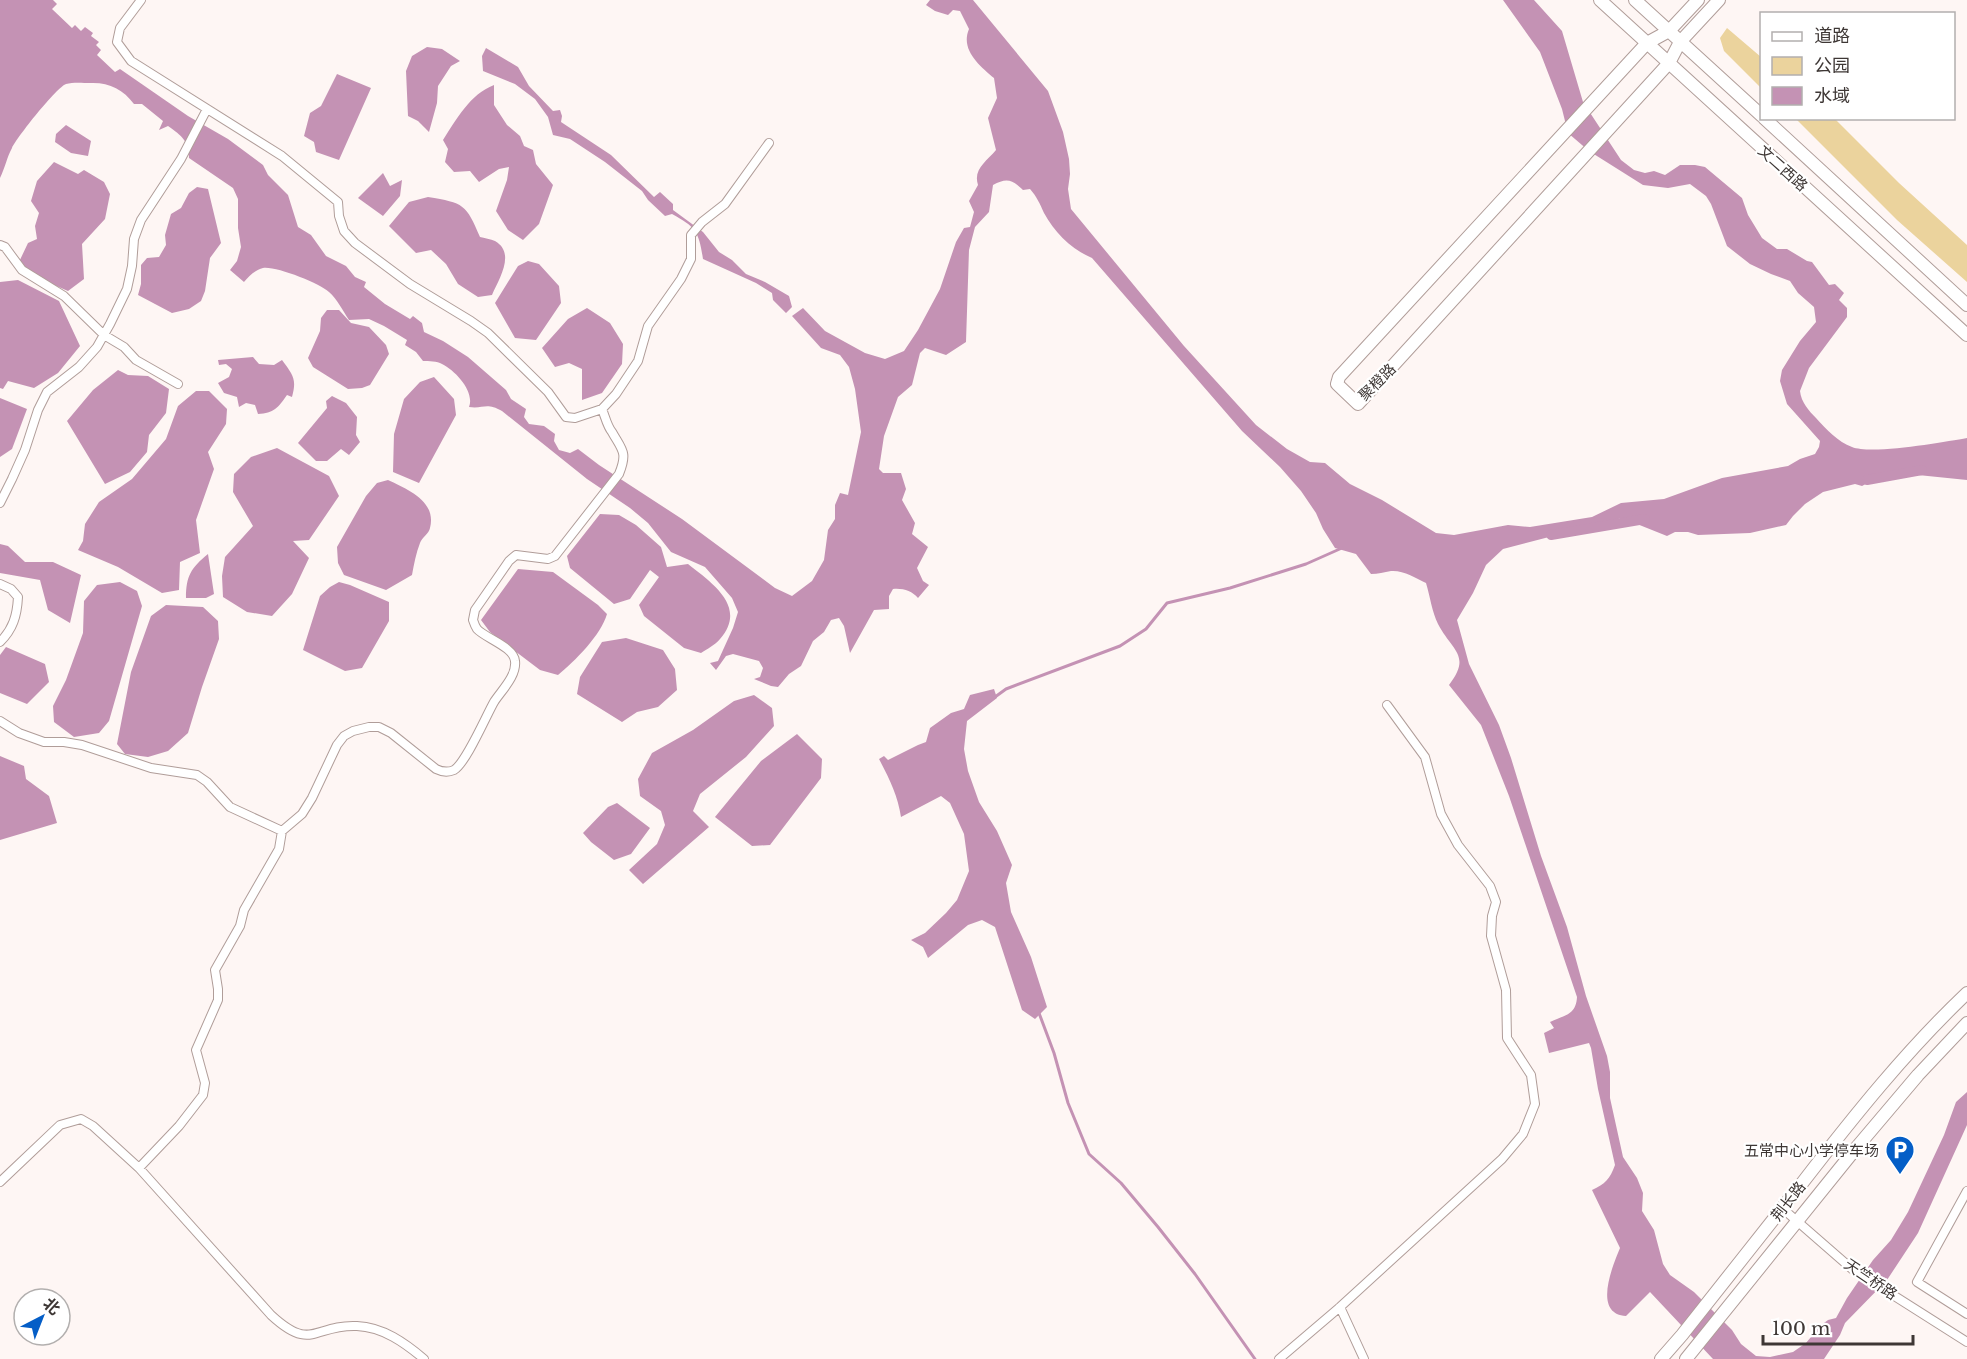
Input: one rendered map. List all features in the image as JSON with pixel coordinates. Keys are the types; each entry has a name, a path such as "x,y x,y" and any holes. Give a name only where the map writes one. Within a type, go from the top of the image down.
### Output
{"main road":[{"name":"文二西路","path":"1600,0 1967,335"},
{"name":"文二西路","path":"1635,0 1760,114"},
{"name":"聚橙路","path":"1698,0 1669,31 1647,43 1339,377 1337,384 1354,401 1358,404 1669,63 1680,42 1719,0"},
{"name":"文二西路","path":"1766,120 1967,305"},
{"name":"荆长路","path":"1661,1359 1843,1130 1904,1058 1967,993"},
{"name":"荆长路","path":"1690,1354 1918,1075 1967,1023"}],"street":[{"path":"141,0 120,28 117,42 131,61 282,156 338,202 339,216 344,231 355,243 410,284 488,333 548,392 566,417 575,418 602,409 616,394 638,361 648,326 681,279 691,259 691,235 702,222 726,204 769,143"},
{"path":"0,503 25,450 38,410 47,392 79,367 97,347 104,335 127,289 134,239 141,220 181,159 207,109"},
{"path":"0,245 5,247 22,270 64,296 104,335 136,360 178,384"},
{"path":"139,1168 179,1126 203,1095 205,1083 196,1050 218,1000 215,970 240,926 244,910 279,849 282,831 302,814 337,745 344,736 369,727 379,728 391,733 436,769 444,772 453,771 458,766 479,733 493,704 508,681 516,661 512,654 477,629 473,620 476,610 509,561 516,555 548,559 555,556 619,474 623,451 602,409"},
{"path":"0,584 11,589 18,597 17,613 10,632 0,642"},
{"path":"1279,1359 1340,1307 1502,1159 1523,1134 1535,1104 1531,1075 1507,1038 1506,990 1491,936 1492,916 1496,902 1490,886 1458,845 1441,814 1425,757 1387,705"},
{"path":"0,721 20,733 44,742 82,745 151,768 196,775 207,782 230,807 282,831"},
{"path":"0,1182 60,1125 81,1119 93,1126 139,1168 286,1329 300,1335 317,1334 338,1328 366,1327 381,1331 403,1342 424,1359"},
{"path":"1967,1191 1917,1282 1967,1314"},
{"name":"天竺桥路","path":"1782,1208 1852,1269 1967,1342"},
{"path":"1340,1307 1364,1359"}],"green space":[{"path":"1727,28 1760,56 1760,87 1724,51 1720,38"},
{"path":"1797,120 1836,120 1899,183 1967,245 1967,282 1897,220"}],"water":[{"path":"0,0 53,0 57,4 52,9 72,28 75,25 81,31 85,27 93,33 91,36 99,42 96,45 101,50 97,55 115,72 120,69 188,116 228,139 263,165 268,175 288,195 298,227 311,235 326,256 346,266 355,277 366,282 364,287 385,304 410,319 413,316 422,323 424,332 468,357 506,390 511,399 526,409 524,417 529,424 544,426 555,434 554,441 559,450 570,453 578,449 682,519 775,588 792,596 812,581 824,560 828,530 835,519 835,505 840,493 848,495 861,432 855,389 849,367 840,355 821,348 792,316 803,308 825,331 865,353 885,359 904,351 940,289 956,242 964,228 970,227 974,212 969,201 978,185 977,174 981,166 996,150 988,118 997,98 994,78 969,51 967,37 969,29 960,11 953,10 948,15 935,11 926,5 930,0 973,0 1048,91 1063,132 1069,159 1068,189 1071,209 1184,346 1256,425 1287,449 1310,462 1325,463 1350,484 1382,500 1436,533 1454,535 1508,525 1530,527 1592,517 1621,503 1664,499 1722,478 1788,466 1815,454 1820,441 1787,404 1780,381 1782,370 1800,341 1816,322 1814,307 1798,293 1790,281 1750,264 1727,246 1711,204 1706,196 1690,184 1668,188 1643,185 1589,151 1568,133 1562,109 1540,52 1503,0 1534,0 1562,31 1583,102 1621,160 1634,170 1645,173 1654,171 1665,175 1680,165 1705,167 1742,198 1748,215 1762,238 1777,249 1787,249 1812,262 1829,285 1835,284 1844,293 1839,300 1847,308 1847,317 1809,368 1800,391 1806,406 1832,435 1852,447 1875,450 1967,438 1967,480 1918,475 1903,470 1886,473 1862,486 1855,484 1823,492 1805,504 1786,525 1750,533 1698,535 1675,532 1667,536 1622,518 1503,549 1486,565 1457,620 1469,664 1499,725 1511,758 1541,856 1567,927 1586,996 1607,1056 1610,1072 1610,1098 1623,1157 1637,1178 1643,1193 1642,1211 1654,1230 1663,1264 1670,1275 1694,1292 1732,1330 1741,1344 1756,1356 1770,1357 1793,1352 1806,1343 1820,1326 1836,1318 1873,1260 1891,1240 1908,1212 1944,1135 1956,1102 1967,1092 1967,1125 1918,1233 1887,1280 1845,1323 1824,1359 1713,1359 1650,1292 1626,1316 1616,1313 1610,1307 1607,1298 1610,1276 1620,1248 1592,1190 1606,1181 1615,1165 1591,1048 1589,1043 1549,1053 1544,1033 1554,1028 1550,1022 1572,1011 1577,997 1509,796 1481,725 1449,685 1456,675 1459,660 1436,619 1426,583 1400,572 1371,574 1356,554 1335,548 1301,491 1280,467 1242,431 1092,258 1077,250 1058,234 1030,189 1023,190 1009,181 993,185 989,212 975,227 969,250 966,342 946,355 925,348 920,353 912,385 898,397 884,436 879,469 883,473 901,473 906,489 902,500 915,523 912,534 928,547 917,568 923,581 929,585 918,598 907,590 893,589 889,596 889,609 874,610 850,653 844,626 839,618 831,620 824,632 813,641 801,666 789,674 778,687 771,686 754,679 760,677 763,668 759,661 733,654 726,656 716,670 710,663 718,661 738,612 732,598 705,567 671,552 648,523 587,479 502,411 488,406 469,407 467,389 447,367 438,362 423,361 416,352 405,345 407,340 384,326 369,319 349,320 329,292 307,280 287,272 263,268 257,270 244,282 230,270 237,261 241,247 238,228 238,199 233,188 189,158 188,147 184,139 168,126 159,130 163,121 142,104 134,104 120,90 109,85 66,84 46,103 15,142 0,178"},
{"path":"427,47 442,49 460,61 451,66 438,86 437,103 429,132 418,121 408,116 406,71 412,56"},
{"path":"486,48 518,67 529,86 553,111 560,110 561,122 611,155 654,197 660,192 673,204 673,210 703,232 719,252 732,260 746,274 789,296 792,307 786,313 773,300 772,293 756,283 703,259 698,236 691,227 672,214 665,216 642,191 605,162 570,139 553,135 548,117 535,99 515,84 483,71 482,56"},
{"path":"337,74 371,88 339,160 316,152 314,142 304,136 310,113 321,106"},
{"path":"494,85 494,105 507,125 520,136 524,146 533,150 536,164 553,185 539,224 523,240 508,230 496,211 509,167 499,169 479,182 470,171 454,172 445,162 448,149 443,140 471,101 485,89"},
{"path":"66,125 91,141 88,156 71,153 55,142 56,134"},
{"path":"54,162 78,174 84,170 104,182 110,194 105,219 82,244 84,279 68,291 38,278 19,262 28,243 37,239 35,226 39,213 31,201 37,181"},
{"path":"383,173 390,186 402,180 400,196 383,216 358,198"},
{"path":"197,187 208,189 221,243 210,258 205,291 201,301 189,309 172,313 138,295 141,284 141,265 147,258 159,257 166,245 165,235 171,214 181,208 189,193"},
{"path":"428,197 449,201 462,207 467,211 480,237 493,240 501,246 504,252 504,266 492,295 478,297 458,284 446,264 431,250 416,253 389,226 409,202"},
{"path":"528,261 539,264 559,286 561,303 536,340 515,338 495,303 518,266"},
{"path":"18,280 59,301 80,346 58,373 34,388 8,381 3,389 0,388 0,282"},
{"path":"587,308 610,323 623,344 622,364 602,393 582,400 582,369 569,363 555,367 542,348 568,319"},
{"path":"327,310 339,310 351,323 369,327 386,345 389,354 370,385 348,389 313,367 308,358 320,331 321,318"},
{"path":"253,357 259,364 274,365 282,360 293,377 292,397 287,395 272,411 258,414 255,405 246,403 239,407 237,397 224,393 218,383 229,377 232,369 226,364 219,365 218,360"},
{"path":"118,370 128,375 148,376 169,389 166,413 149,435 147,452 130,472 105,484 67,421 93,390"},
{"path":"434,377 454,399 456,415 419,483 393,472 394,434 404,399 420,382"},
{"path":"196,391 209,391 227,409 226,424 208,452 214,469 196,520 200,553 180,562 179,590 162,593 118,567 78,550 83,541 85,524 99,502 132,479 166,439 178,406"},
{"path":"332,396 346,403 357,417 356,435 360,442 349,455 341,449 327,461 316,461 298,443 327,408 326,401"},
{"path":"0,398 27,409 12,449 0,457"},
{"path":"277,448 329,476 339,496 309,540 293,541 309,558 292,594 272,616 247,612 223,597 222,576 225,557 253,526 233,492 234,474 251,457"},
{"path":"388,480 419,497 429,510 431,519 429,530 421,541 412,575 386,590 344,575 338,563 337,547 366,496 377,483"},
{"path":"600,514 619,515 636,525 661,547 667,567 688,564 716,588 729,606 730,616 728,627 718,641 701,653 684,648 644,616 639,605 659,577 650,570 630,599 614,604 570,568 567,556"},
{"path":"0,544 8,546 25,562 53,562 81,575 70,623 48,610 40,580 0,573"},
{"path":"208,554 214,594 206,598 186,598 191,573"},
{"path":"518,569 553,572 607,614 593,639 558,675 540,670 490,632 481,620"},
{"path":"120,582 137,591 142,606 109,721 99,733 74,737 54,722 53,706 66,680 83,633 84,601 97,585"},
{"path":"339,582 389,602 389,621 362,668 345,671 303,650 320,596"},
{"path":"166,605 203,607 218,621 219,639 188,733 168,751 148,757 125,754 117,744 131,672 151,616"},
{"path":"626,638 663,650 675,669 677,690 658,707 637,712 622,722 577,694 580,677 602,642"},
{"path":"6,647 45,664 49,682 27,704 0,693 0,655"},
{"path":"994,689 997,698 967,721 964,749 968,771 979,802 997,831 1012,865 1006,883 1011,912 1031,957 1047,1007 1035,1019 1022,1010 995,927 982,920 968,925 928,958 923,947 911,940 925,933 957,900 969,871 964,834 950,803 941,796 901,817 890,780 879,759 884,756 888,760 926,742 930,728 951,713 964,709 970,695"},
{"path":"754,695 772,708 774,726 746,757 700,794 693,811 709,827 643,884 629,870 657,844 665,825 661,811 640,796 638,779 652,753 693,730 734,701"},
{"path":"797,734 822,759 821,778 770,845 752,846 715,817 761,761"},
{"path":"0,756 24,766 26,779 49,796 57,823 0,840"},
{"path":"617,803 650,828 631,854 614,860 583,833 608,807"}],"waterway":[{"path":"1867,480 1922,470"},
{"path":"1551,535 1645,519"},
{"path":"995,697 1006,689 1120,646 1146,629 1167,603 1230,588 1306,564 1342,548"},
{"path":"1039,1013 1054,1053 1068,1103 1089,1154 1121,1183 1158,1227 1195,1274 1255,1359"}],"place":[{"name":"五常中心小学停车场","path":"1900,1176"}]}
